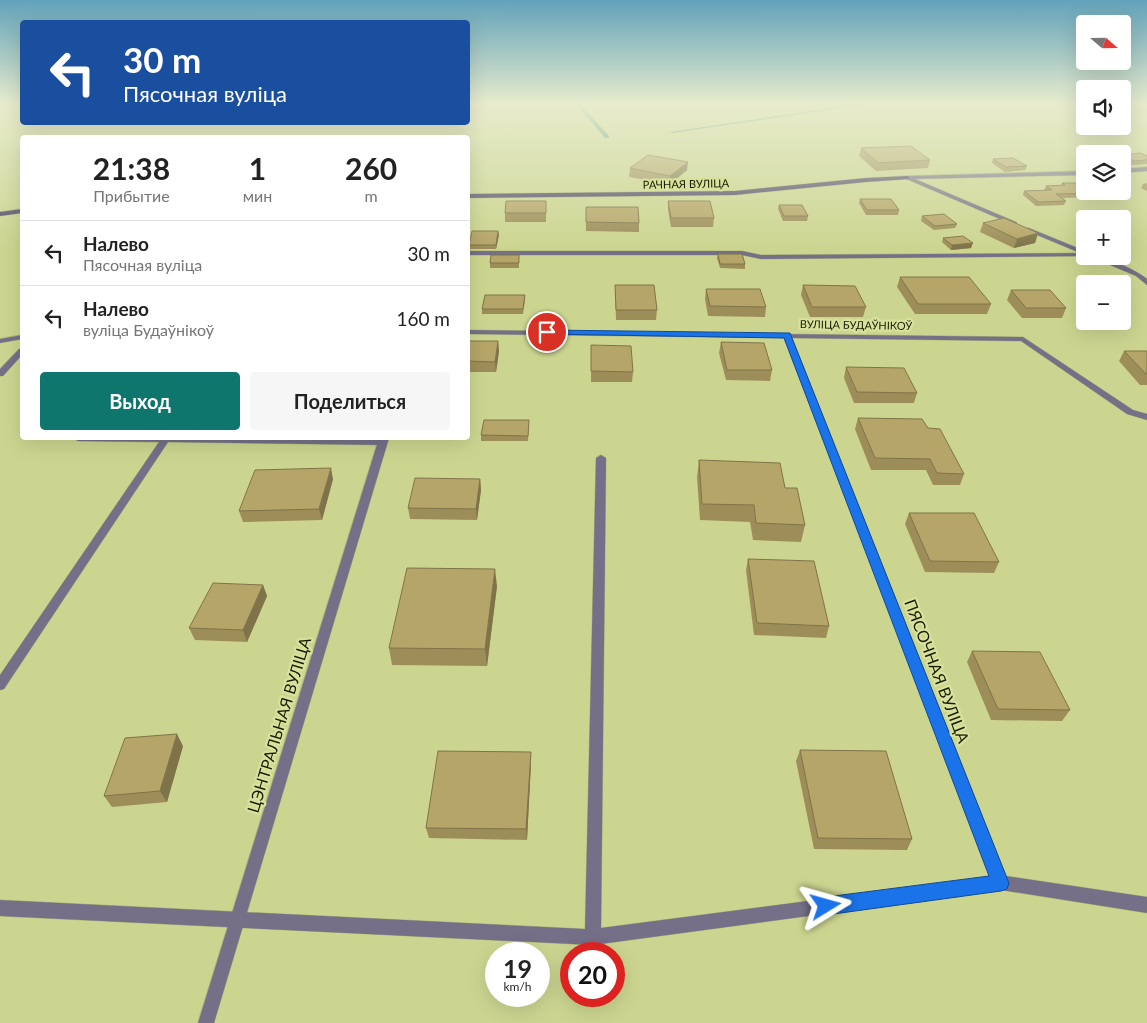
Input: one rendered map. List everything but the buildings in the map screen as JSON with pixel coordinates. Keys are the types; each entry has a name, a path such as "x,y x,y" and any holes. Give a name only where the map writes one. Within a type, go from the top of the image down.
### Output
{"street":[{"path":"1131,170 1147,169"},
{"name":"РАЧНАЯ ВУЛІЦА","path":"470,196 736,193 866,180 1076,173"},
{"path":"906,178 1076,250"},
{"path":"0,214 20,211"},
{"path":"470,253 742,253 761,257 1076,254"},
{"path":"1113,265 1138,276 1147,283"},
{"name":"ВУЛІЦА БУДАЎНІКОЎ","path":"470,332 1023,339 1130,412 1147,417"},
{"name":"ПЯСОЧНАЯ ВУЛІЦА","path":"787,335 1001,883"},
{"path":"0,341 20,337"},
{"path":"0,374 20,353"},
{"path":"0,685 164,440"},
{"name":"ЦЭНТРАЛЬНАЯ ВУЛІЦА","path":"206,1023 384,440"},
{"path":"593,937 601,458"},
{"path":"0,908 593,937 1001,883 1147,905"}],"route":[{"path":"547,332 787,335 1001,883 826,906"}]}
